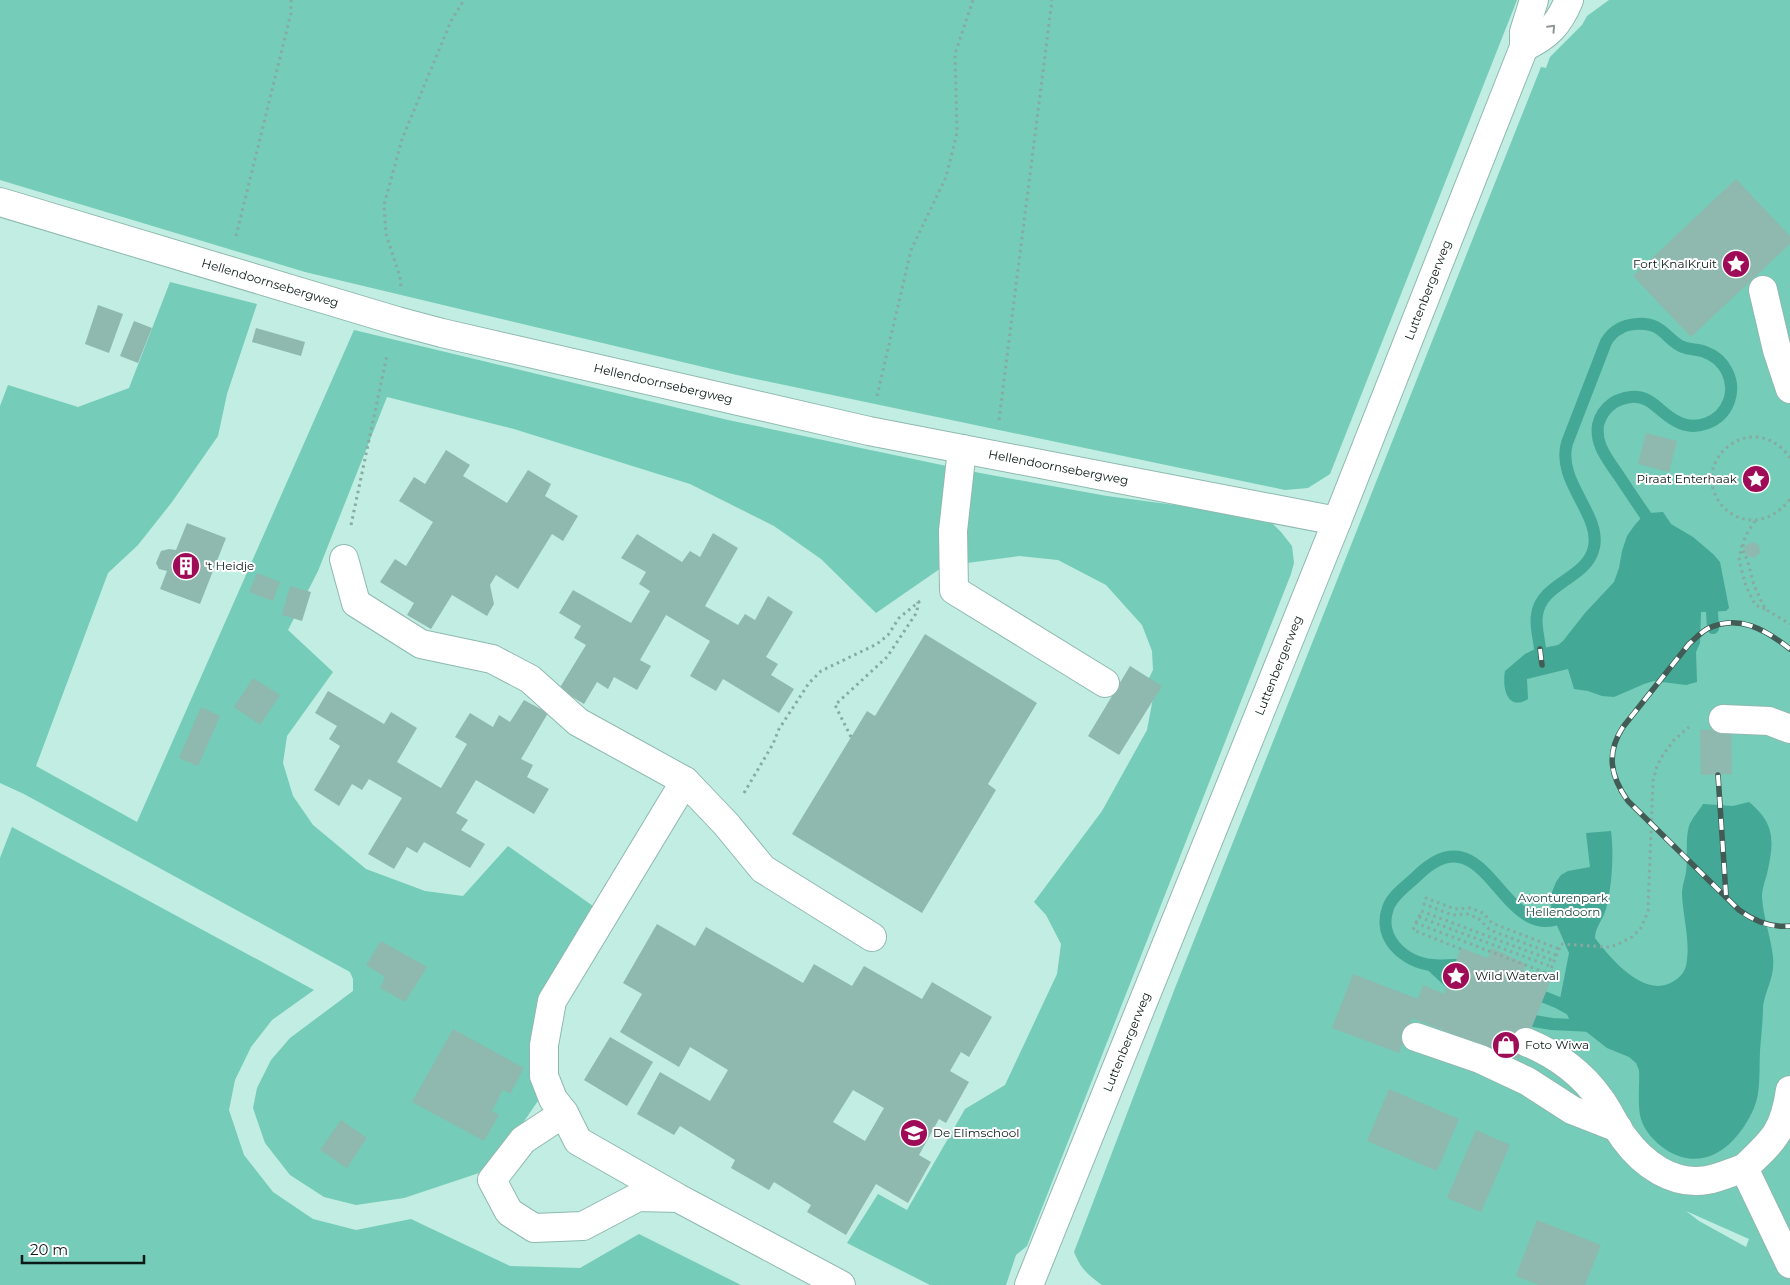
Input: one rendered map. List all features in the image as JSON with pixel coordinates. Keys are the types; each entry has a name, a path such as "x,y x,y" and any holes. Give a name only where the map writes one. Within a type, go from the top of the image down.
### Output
{"street":[{"name":"Luttenbergerweg","path":"1031,1285 1337,521 1524,47 1524,32 1534,0"},
{"path":"1524,47 1540,40 1552,29 1563,15 1570,0"},
{"name":"Hellendoornsebergweg","path":"0,202 397,321 868,431 1337,521"},
{"path":"1763,290 1777,350 1790,389"},
{"path":"962,449 953,531 954,590 1105,683"},
{"path":"344,559 356,603 421,644 492,659 530,679 578,722 685,781 726,824 763,868 872,937"},
{"path":"1723,719 1769,721 1790,729"},
{"path":"685,781 552,1000 544,1045 544,1076 553,1099 564,1113 578,1141 678,1198 841,1285"},
{"path":"1416,1037 1480,1059 1526,1080 1572,1110 1618,1128"},
{"path":"1526,1042 1548,1052 1570,1066 1600,1098 1623,1137 1639,1156 1655,1169 1678,1179 1707,1180 1744,1168 1772,1142 1784,1120 1790,1090"},
{"path":"1542,1090 1570,1066"},
{"path":"564,1113 523,1140 492,1180 509,1212 534,1228 583,1226 638,1197 678,1198"},
{"path":"1744,1168 1790,1264"}],"path":[{"path":"228,270 291,13 291,0"},
{"path":"344,559 387,358 402,300 401,284 386,234 384,205 402,139 451,21 464,0"},
{"path":"868,431 911,250 946,177 957,133 956,54 973,0"},
{"path":"994,455 1052,0"},
{"path":"1790,458 1780,446 1767,439 1752,437 1739,439 1719,455 1713,467 1712,480 1714,493 1721,504 1731,514 1742,519 1755,521 1769,518 1782,510 1790,499"},
{"path":"1755,521 1743,541 1739,560 1746,586 1755,605 1790,624"},
{"path":"1743,541 1744,556 1747,559 1754,585 1765,609"},
{"path":"726,824 809,682 821,671 877,644 888,635 899,618 918,601 954,590"},
{"path":"851,737 835,705 887,657 918,612 918,601"},
{"path":"1416,923 1549,974 1561,944 1608,947 1624,942 1641,928 1648,911 1652,793 1657,766 1674,740 1686,728 1701,721 1723,719"},
{"path":"1556,955 1490,930 1478,918 1467,914 1452,915 1424,904 1426,898 1455,909 1470,908 1483,913 1492,923 1559,949"},
{"path":"1461,949 1413,930 1421,911 1554,961"},
{"path":"1419,917 1552,967"}],"green space":[{"path":"0,0 1517,0 1330,474 1308,488 1285,490 737,375 305,272 0,180"},
{"name":"Avonturenpark Hellendoorn","path":"1609,0 1790,0 1790,1285 1102,1285 1085,1271 1074,1252 1175,988 1541,67 1546,68 1550,57 1582,25 1587,16","holes":["1686,1211 1749,1239 1746,1247 1699,1221"]},
{"path":"170,282 257,304 227,394 218,436 172,502 138,545 108,573 36,766 137,822 354,330 728,420 980,473 1107,496 1266,517 1281,532 1292,546 1294,563 1291,574 1027,1246 1016,1255 1006,1285 930,1285 847,1243 878,1194 907,1210 965,1109 1005,1085 1057,974 1061,944 1046,915 1034,902 1102,811 1147,730 1153,698 1148,680 1153,670 1152,651 1142,625 1106,585 1058,560 1019,556 944,566 876,613 821,559 774,526 690,484 514,429 387,397 318,571 288,630 333,672 287,736 283,763 293,796 313,825 366,869 425,891 463,896 508,846 593,906 548,981 542,1095 512,1139 479,1173 404,1198 356,1205 324,1197 290,1175 265,1143 253,1108 257,1088 271,1060 290,1038 353,991 353,979 350,972 24,794 0,783 0,406 8,385 78,407 129,388"},
{"path":"12,827 314,990 272,1020 251,1047 235,1080 229,1110 244,1155 273,1192 313,1219 356,1230 411,1219 510,1266 580,1268 639,1234 741,1285 0,1285 0,858"}],"shaded area":[{"path":"1663,512 1671,524 1693,537 1720,562 1729,608 1726,611 1701,612 1700,643 1696,652 1697,682 1686,685 1654,681 1614,697 1602,696 1574,689 1568,669 1527,679 1528,699 1521,702 1511,700 1505,690 1505,671 1525,654 1533,650 1558,645 1563,641 1585,613 1614,582 1627,536 1634,526 1641,518 1650,513"},
{"path":"1749,802 1764,818 1771,834 1772,843 1762,897 1773,964 1772,977 1763,1006 1758,1095 1747,1121 1739,1134 1729,1144 1718,1152 1706,1157 1693,1159 1679,1156 1665,1149 1654,1140 1645,1128 1640,1114 1639,1070 1636,1063 1629,1057 1607,1048 1584,1030 1571,1023 1560,999 1569,953 1552,914 1550,897 1561,875 1568,871 1590,867 1586,833 1611,831 1610,890 1606,909 1596,930 1595,938 1619,966 1640,981 1652,985 1663,985 1674,981 1684,971 1687,957 1682,888 1686,872 1689,826 1703,804 1733,806"}],"building":[{"path":"1736,179 1790,236 1790,244 1691,337 1633,276"},
{"path":"98,305 123,314 109,353 85,344"},
{"path":"134,321 152,328 138,363 120,356"},
{"path":"256,328 305,342 301,356 252,342"},
{"path":"1646,433 1677,441 1669,472 1638,464"},
{"path":"446,450 470,465 463,476 507,503 528,470 551,484 545,496 578,516 563,541 552,534 518,589 496,575 490,585 494,604 487,616 452,595 431,629 407,615 414,603 380,582 395,559 406,566 433,522 399,501 414,477 425,484"},
{"name":"'t Heidje","path":"187,523 226,538 200,604 160,589 167,571 159,569 156,563 161,551 176,550"},
{"path":"713,533 738,548 705,606 738,625 745,614 755,620 768,596 793,612 766,657 778,664 771,675 794,689 779,713 723,679 716,691 690,676 710,641 666,615 640,660 651,666 637,690 614,677 608,689 597,682 584,704 559,689 586,645 574,638 581,626 559,613 573,590 631,623 650,591 639,584 646,572 621,558 637,534 682,562 690,551 700,557"},
{"path":"1751,542 1759,545 1760,553 1754,558 1746,555 1744,547"},
{"path":"257,573 280,582 273,601 249,592"},
{"path":"290,586 311,592 302,621 282,615"},
{"path":"925,634 1037,703 988,784 996,790 922,913 792,834 867,711 875,716"},
{"path":"1130,666 1162,686 1119,755 1088,736"},
{"path":"253,678 280,695 260,725 234,707"},
{"path":"328,691 384,724 391,712 417,728 397,762 441,788 467,744 455,737 470,713 493,727 499,715 510,722 524,700 548,713 521,759 533,765 527,777 549,789 534,814 476,780 456,813 468,820 461,830 485,844 470,868 424,842 417,853 407,847 394,869 368,854 402,798 369,779 362,790 352,784 339,806 314,790 340,746 329,739 337,726 315,713"},
{"path":"201,707 220,716 198,766 179,758"},
{"path":"1731,729 1732,774 1701,775 1700,730"},
{"path":"657,924 695,946 706,927 803,983 814,964 852,986 864,966 922,999 932,982 992,1017 969,1057 961,1052 950,1071 969,1082 946,1123 939,1119 919,1155 931,1162 908,1203 876,1184 846,1235 807,1212 811,1205 774,1182 769,1190 731,1168 735,1160 680,1126 674,1135 637,1114 660,1072 710,1101 728,1070 690,1047 679,1067 620,1032 642,994 623,983","holes":["853,1090 884,1108 865,1141 833,1122"]},
{"path":"381,941 427,967 405,1002 380,988 385,977 366,965"},
{"path":"1461,948 1488,958 1492,948 1526,964 1523,971 1550,982 1519,1059 1412,1018 1399,1053 1332,1028 1353,974 1418,999 1423,985 1444,994"},
{"path":"453,1029 524,1068 510,1094 503,1090 492,1111 499,1115 484,1141 412,1102"},
{"path":"610,1037 653,1062 627,1106 584,1080"},
{"path":"1389,1089 1459,1119 1437,1171 1367,1141"},
{"path":"341,1120 367,1138 347,1168 320,1150"},
{"path":"1476,1130 1510,1145 1481,1212 1447,1198"},
{"path":"1537,1220 1601,1245 1585,1285 1539,1285 1516,1276"}],"waterway":[{"path":"1540,649 1537,627 1537,615 1540,604 1555,587 1583,566 1590,558 1594,547 1591,522 1568,471 1565,457 1567,443 1606,342 1617,330 1627,325 1647,324 1656,327 1679,345 1712,355 1723,365 1730,379 1731,386 1729,401 1725,409 1714,420 1699,425 1691,426 1676,421 1650,402 1638,397 1628,397 1617,401 1608,407 1602,415 1598,430 1599,442 1603,451 1655,529"},
{"path":"1711,596 1713,628"},
{"path":"1455,965 1432,965 1412,959 1395,947 1386,929 1388,908 1393,899 1418,875 1442,859 1462,858 1479,868 1510,901 1527,915 1546,921 1568,914"},
{"path":"1431,965 1449,982"},
{"path":"1544,997 1575,1012"},
{"path":"1534,1021 1592,1026"}],"railway":[{"path":"1790,649 1761,630 1741,623 1718,624 1707,629 1689,644 1623,727 1612,755 1612,764 1617,783 1628,801 1739,910 1763,923 1776,926 1790,926"},
{"path":"1540,649 1542,665"},
{"path":"1718,775 1726,895"}],"place":[{"name":"Fort KnalKruit","path":"1736,264"},
{"name":"Piraat Enterhaak","path":"1756,479"},
{"name":"'t Heidje","path":"186,566"},
{"name":"Wild Waterval","path":"1456,976"},
{"name":"Foto Wiwa","path":"1506,1045"},
{"name":"De Elimschool","path":"914,1133"}]}
